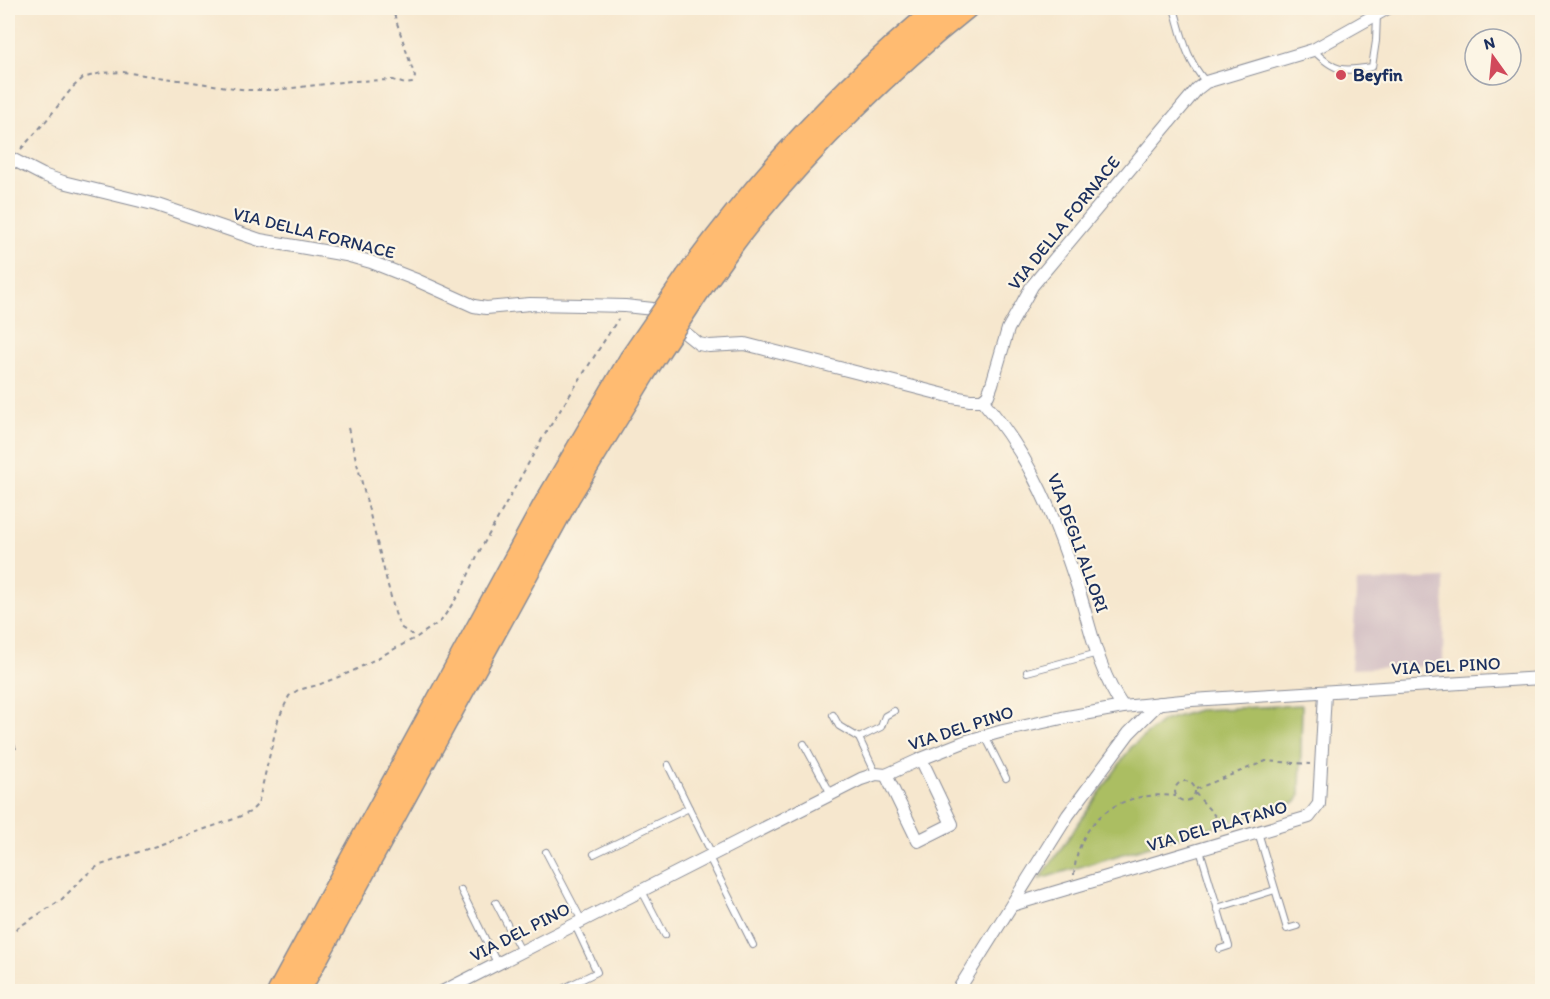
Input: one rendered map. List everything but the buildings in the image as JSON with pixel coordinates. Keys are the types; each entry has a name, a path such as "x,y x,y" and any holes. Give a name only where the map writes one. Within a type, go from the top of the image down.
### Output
{"highway":[{"path":"279,992 544,506 694,281 741,206 809,128 903,37 939,8"},
{"path":"694,281 864,96 966,8"},
{"path":"298,992 569,496 637,366"}],"street":[{"name":"VIA DELLA FORNACE","path":"982,400 992,384 1008,329 1032,286 1197,89 1206,82 1313,50 1383,10"},
{"name":"VIA DELLA FORNACE","path":"10,158 63,182 157,205 260,240 346,255 371,262 474,306 486,308 530,304 625,306 653,309"},
{"path":"684,332 699,344 709,346 745,344 953,397 982,400"},
{"name":"VIA DEGLI ALLORI","path":"982,400 1016,443 1045,496 1108,682 1123,707"},
{"name":"VIA DEL PINO","path":"442,992 831,795 985,736 1062,718 1159,703 1542,678"},
{"name":"VIA DEL PLATANO","path":"1012,905 1309,817 1319,804 1324,693"},
{"path":"957,992 1074,806 1129,733 1159,703"},
{"path":"881,775 918,840 952,824 921,759"}],"lane":[{"path":"1174,8 1186,54 1194,69 1206,82"},
{"path":"1313,50 1328,65 1348,71 1372,67 1383,10"},
{"path":"1027,672 1098,653"},
{"path":"859,738 881,727 885,716 894,711"},
{"path":"833,715 839,726 859,738 881,775"},
{"path":"985,736 1006,778"},
{"path":"804,744 831,795"},
{"path":"668,765 753,945"},
{"path":"594,854 689,808"},
{"path":"1258,832 1287,928 1297,926"},
{"path":"1200,849 1229,946 1220,949"},
{"path":"546,852 597,972 558,991"},
{"path":"461,890 497,963"},
{"path":"642,890 665,935"},
{"path":"1217,908 1275,890"},
{"path":"496,903 521,951"}],"path":[{"path":"10,158 45,122 73,87 83,78 101,73 123,72 248,90 276,90 351,81 393,80 405,84 412,83 415,77 392,8"},
{"path":"8,934 61,900 98,866 250,812 258,804 278,720 289,696 298,690 351,672 417,638 441,621 461,591 478,554 542,439 625,306"},
{"path":"348,428 395,613 400,627 417,638"},
{"path":"8,728 16,749"},
{"path":"1227,841 1216,818 1196,791 1192,783 1183,781 1176,786 1176,796 1181,801 1188,801 1196,791 1266,761 1280,760 1321,766"},
{"path":"1073,887 1075,864 1082,842 1088,830 1105,813 1120,802 1140,796 1176,796"}],"shaded area":[{"path":"1444,578 1443,665 1351,669 1357,582"}],"green space":[{"path":"1302,705 1300,795 1296,802 1040,879 1132,746 1163,721 1198,710"}],"place":[{"name":"Beyfin","path":"1341,75"}]}
